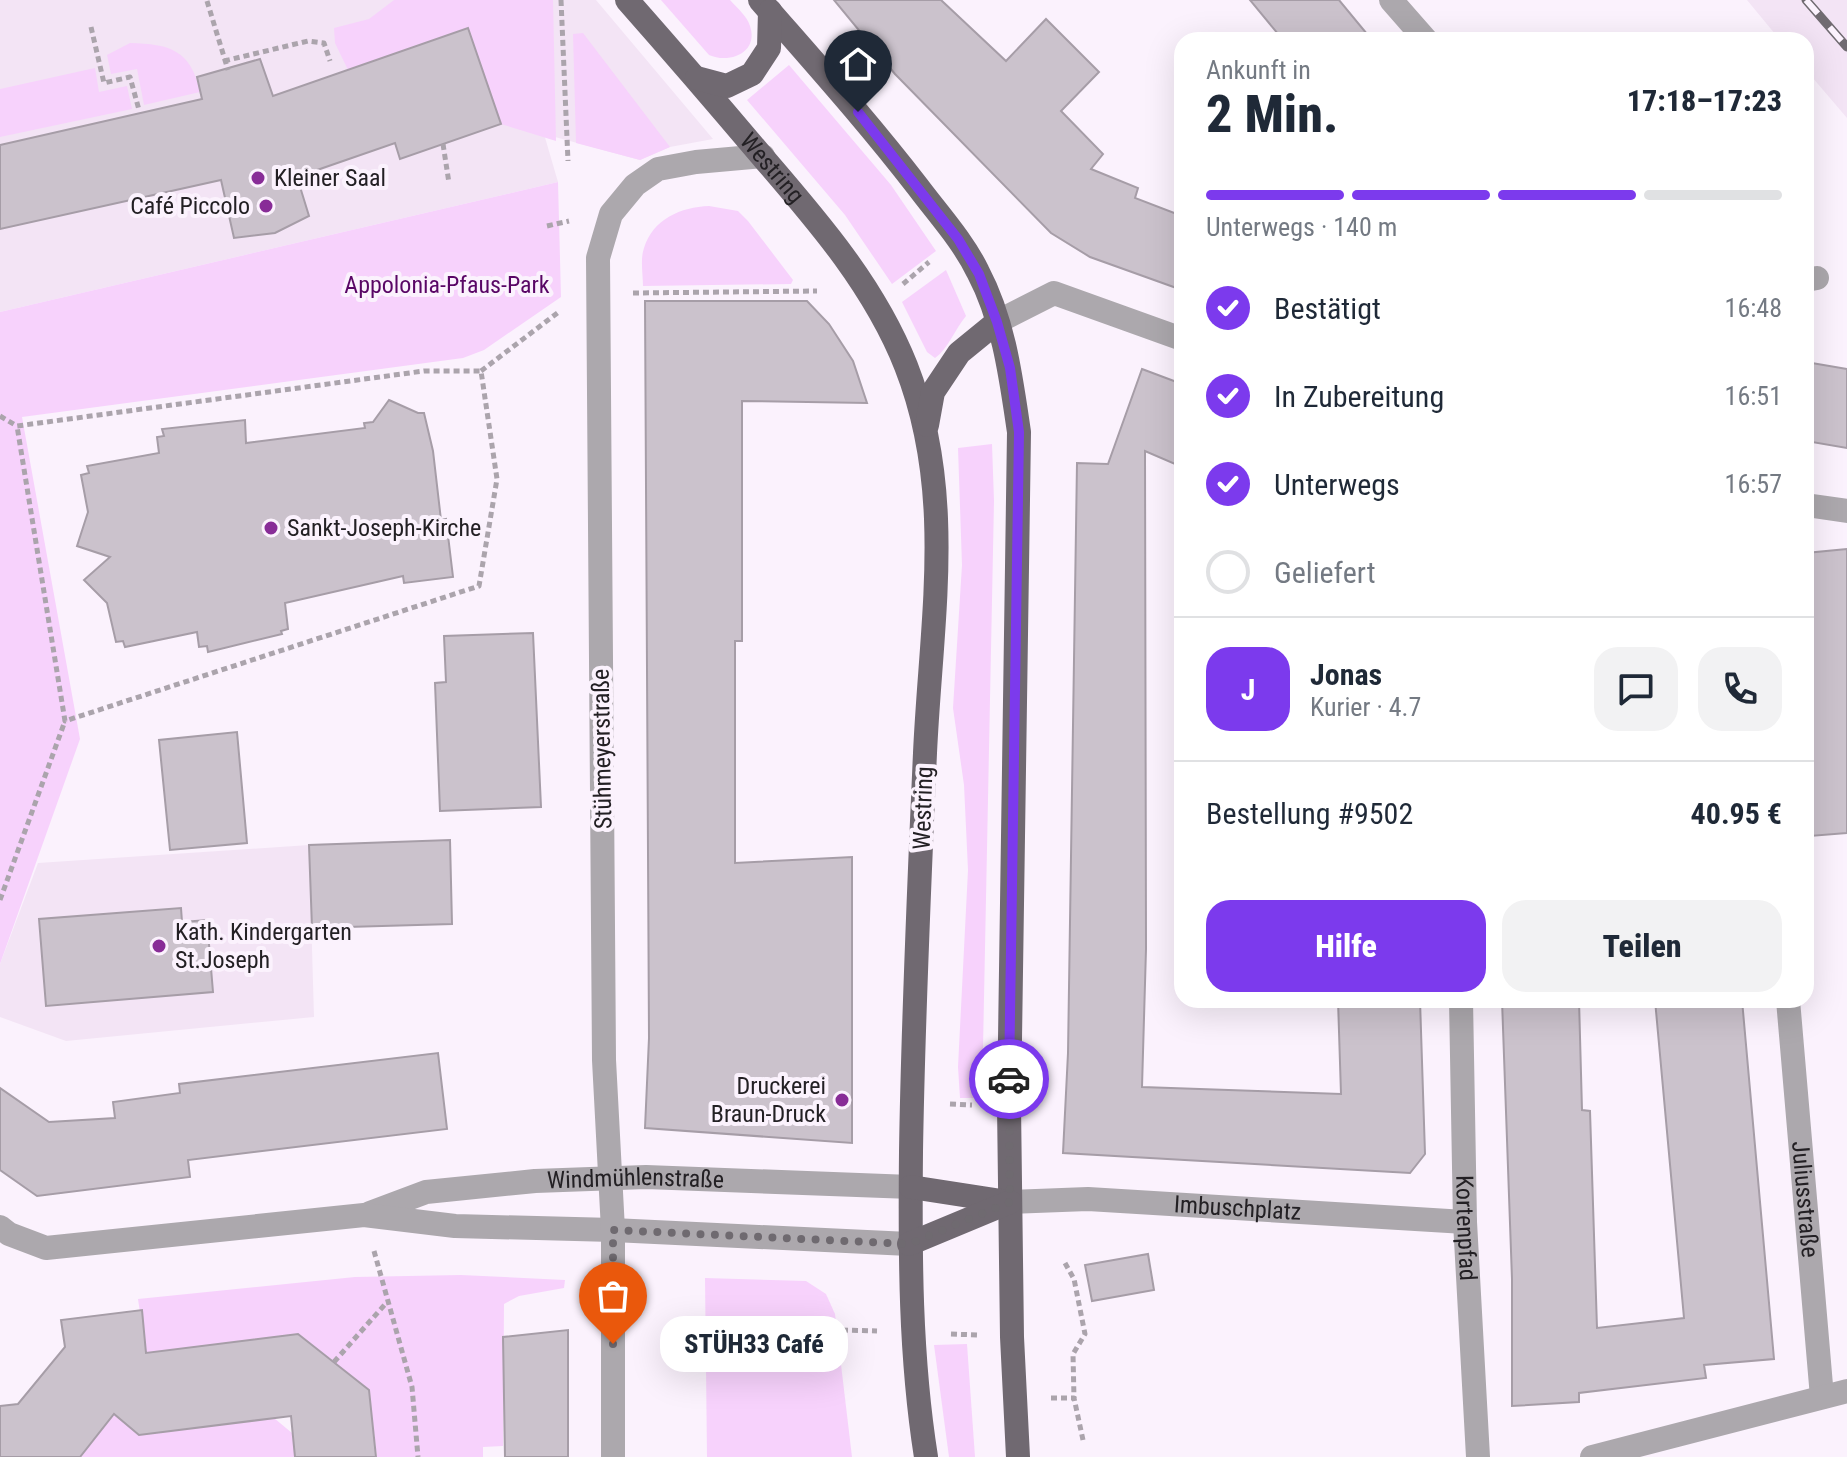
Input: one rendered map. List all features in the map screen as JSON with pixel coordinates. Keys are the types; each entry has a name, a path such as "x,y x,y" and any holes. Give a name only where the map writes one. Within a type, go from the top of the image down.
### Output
{"main road":[{"name":"Westring","path":"627,0 818,220 877,305 906,366 926,430 937,502 937,569 925,750 909,1244 912,1332 926,1457"},
{"path":"697,78 727,86 752,74 769,48 765,6"},
{"path":"765,6 876,133 958,239 979,274 1010,368 1019,432 1009,1106 1012,1337 1018,1457"},
{"name":"Westring","path":"926,430 933,392 959,353 997,322"},
{"path":"911,1187 1010,1202"},
{"path":"909,1244 1010,1202"}],"street":[{"path":"1391,0 1419,32"},
{"name":"Stühmeyerstraße","path":"613,1457 613,1230 604,1060 598,258 611,214 635,185 658,169 763,156"},
{"path":"997,322 1054,293 1174,336"},
{"path":"1814,506 1847,511"},
{"name":"Kortenpfad","path":"1461,1008 1465,1222 1478,1457"},
{"name":"Juliusstraße","path":"1789,1008 1822,1397"},
{"name":"Windmühlenstraße","path":"364,1215 426,1192 609,1177 911,1187"},
{"name":"Imbuschplatz","path":"1010,1202 1088,1199 1465,1222"},
{"name":"Windmühlenstraße","path":"0,1227 46,1248 364,1215 455,1226 909,1244"},
{"path":"1592,1457 1847,1391"}],"path":[{"path":"561,0 568,161"},
{"path":"207,1 228,70"},
{"path":"91,27 104,83 130,77 139,110"},
{"path":"224,61 308,41 324,43 330,61"},
{"path":"443,144 449,183"},
{"path":"896,290 939,254"},
{"path":"0,416 17,426 424,371 481,371 598,282"},
{"path":"632,293 817,291"},
{"path":"65,721 479,586 497,479 481,371"},
{"path":"0,900 65,721 17,426"},
{"path":"912,1103 1009,1106"},
{"path":"364,1215 412,1387 418,1457"},
{"path":"1065,1263 1074,1279 1085,1334 1073,1354 1074,1398 1083,1440"},
{"path":"334,1362 388,1301"},
{"path":"842,1330 888,1331"},
{"path":"1051,1398 1074,1398"}],"shaded area":[{"path":"0,0 596,0 713,139 670,147 640,160 544,134 558,182 0,312"},
{"path":"1747,0 1847,0 1847,118 1814,79 1814,32 1773,32"},
{"name":"Kath. Kindergarten St.Joseph","path":"309,845 314,1017 66,1041 0,1017 0,964 38,863"}],"green space":[{"path":"394,0 553,0 556,141 501,124 468,28 348,70 335,43 334,28 369,19"},
{"path":"661,0 730,0 749,22 750,43 733,57 709,55"},
{"path":"583,33 670,147 640,160 576,143 573,34"},
{"path":"130,43 157,45 177,52 191,67 200,92 144,105 137,69 111,74 107,55"},
{"path":"789,65 891,185 936,251 892,284 845,215 747,100"},
{"path":"95,68 99,92 127,86 132,109 0,137 0,89"},
{"name":"Appolonia-Pfaus-Park","path":"558,182 561,297 484,350 463,358 22,417 80,739 0,964 0,312"},
{"path":"709,206 738,211 793,280 791,284 643,286 643,252 654,229 669,216"},
{"path":"946,270 966,316 935,358 927,352 902,302"},
{"path":"992,444 994,501 982,1098 960,1098 958,1067 968,870 964,785 953,708 962,565 958,448"},
{"path":"461,1275 565,1280 564,1288 519,1296 504,1304 503,1446 483,1447 483,1457 377,1457 369,1390 298,1334 146,1353 138,1299 355,1277"},
{"path":"705,1278 806,1281 826,1294 835,1314 852,1457 707,1457"},
{"path":"967,1344 975,1457 949,1457 934,1345"},
{"path":"124,1403 125,1423 139,1435 274,1418 292,1433 295,1457 80,1457"}],"building":[{"path":"834,0 941,0 1006,61 1046,19 1099,72 1061,111 1103,154 1091,169 1138,188 1135,198 1174,213 1174,287 1090,257 1051,233 895,74"},
{"path":"1250,0 1339,0 1365,32 1276,32"},
{"path":"468,28 501,124 400,159 395,143 297,177 309,216 275,233 234,238 221,180 0,229 0,145 202,99 197,77 260,59 273,96"},
{"path":"645,301 807,301 829,324 853,361 867,403 742,401 742,641 735,641 735,863 852,857 852,1143 645,1128 649,1038"},
{"path":"1814,363 1847,369 1847,448 1814,442"},
{"path":"1142,369 1174,381 1174,464 1145,451 1146,949 1142,1087 1341,1094 1338,1008 1420,1008 1425,1154 1410,1173 1063,1153 1068,1053 1077,463 1108,464"},
{"name":"Sankt-Joseph-Kirche","path":"389,400 424,413 433,451 441,520 446,519 453,577 404,583 403,576 285,603 288,629 281,631 282,634 208,652 207,646 199,647 197,632 125,647 123,641 116,642 107,603 84,580 110,557 77,546 88,512 81,475 89,473 87,466 159,453 157,437 164,436 162,429 245,420 246,443 365,428 364,423 373,422"},
{"path":"1847,549 1847,833 1814,836 1814,552"},
{"path":"533,633 541,807 440,811 435,683 446,682 444,636"},
{"path":"237,732 247,843 170,850 159,740"},
{"path":"450,840 452,924 312,928 309,845"},
{"path":"181,908 182,922 207,920 213,992 46,1006 39,919"},
{"path":"1502,1008 1579,1008 1582,1110 1590,1111 1597,1328 1684,1318 1656,1008 1743,1008 1774,1359 1704,1365 1706,1378 1579,1393 1579,1402 1512,1406 1512,1279"},
{"path":"438,1053 447,1129 188,1160 190,1177 37,1196 0,1170 0,1088 49,1122 115,1118 113,1102 180,1093 179,1084"},
{"path":"1148,1254 1154,1290 1092,1301 1085,1265"},
{"path":"142,1310 146,1353 298,1334 369,1390 376,1457 295,1457 291,1416 139,1435 114,1414 80,1457 0,1457 0,1406 18,1404 65,1347 61,1320"},
{"path":"568,1330 568,1457 505,1457 503,1337"}],"railway":[{"path":"1806,0 1847,47"}],"way so far":[{"path":"613,1344 613,1230 909,1244 1010,1202 1009,1079"}],"place":[{"name":"Kleiner Saal","path":"258,178"},
{"name":"Café Piccolo","path":"266,206"},
{"name":"Sankt-Joseph-Kirche","path":"271,528"},
{"name":"Kath. Kindergarten St.Joseph","path":"159,946"},
{"name":"Druckerei Braun-Druck","path":"842,1100"},
{"name":"STÜH33 Café","path":"613,1344"}],"route":[{"path":"858,112 958,239 979,274 1010,368 1019,432 1009,1079"}]}
